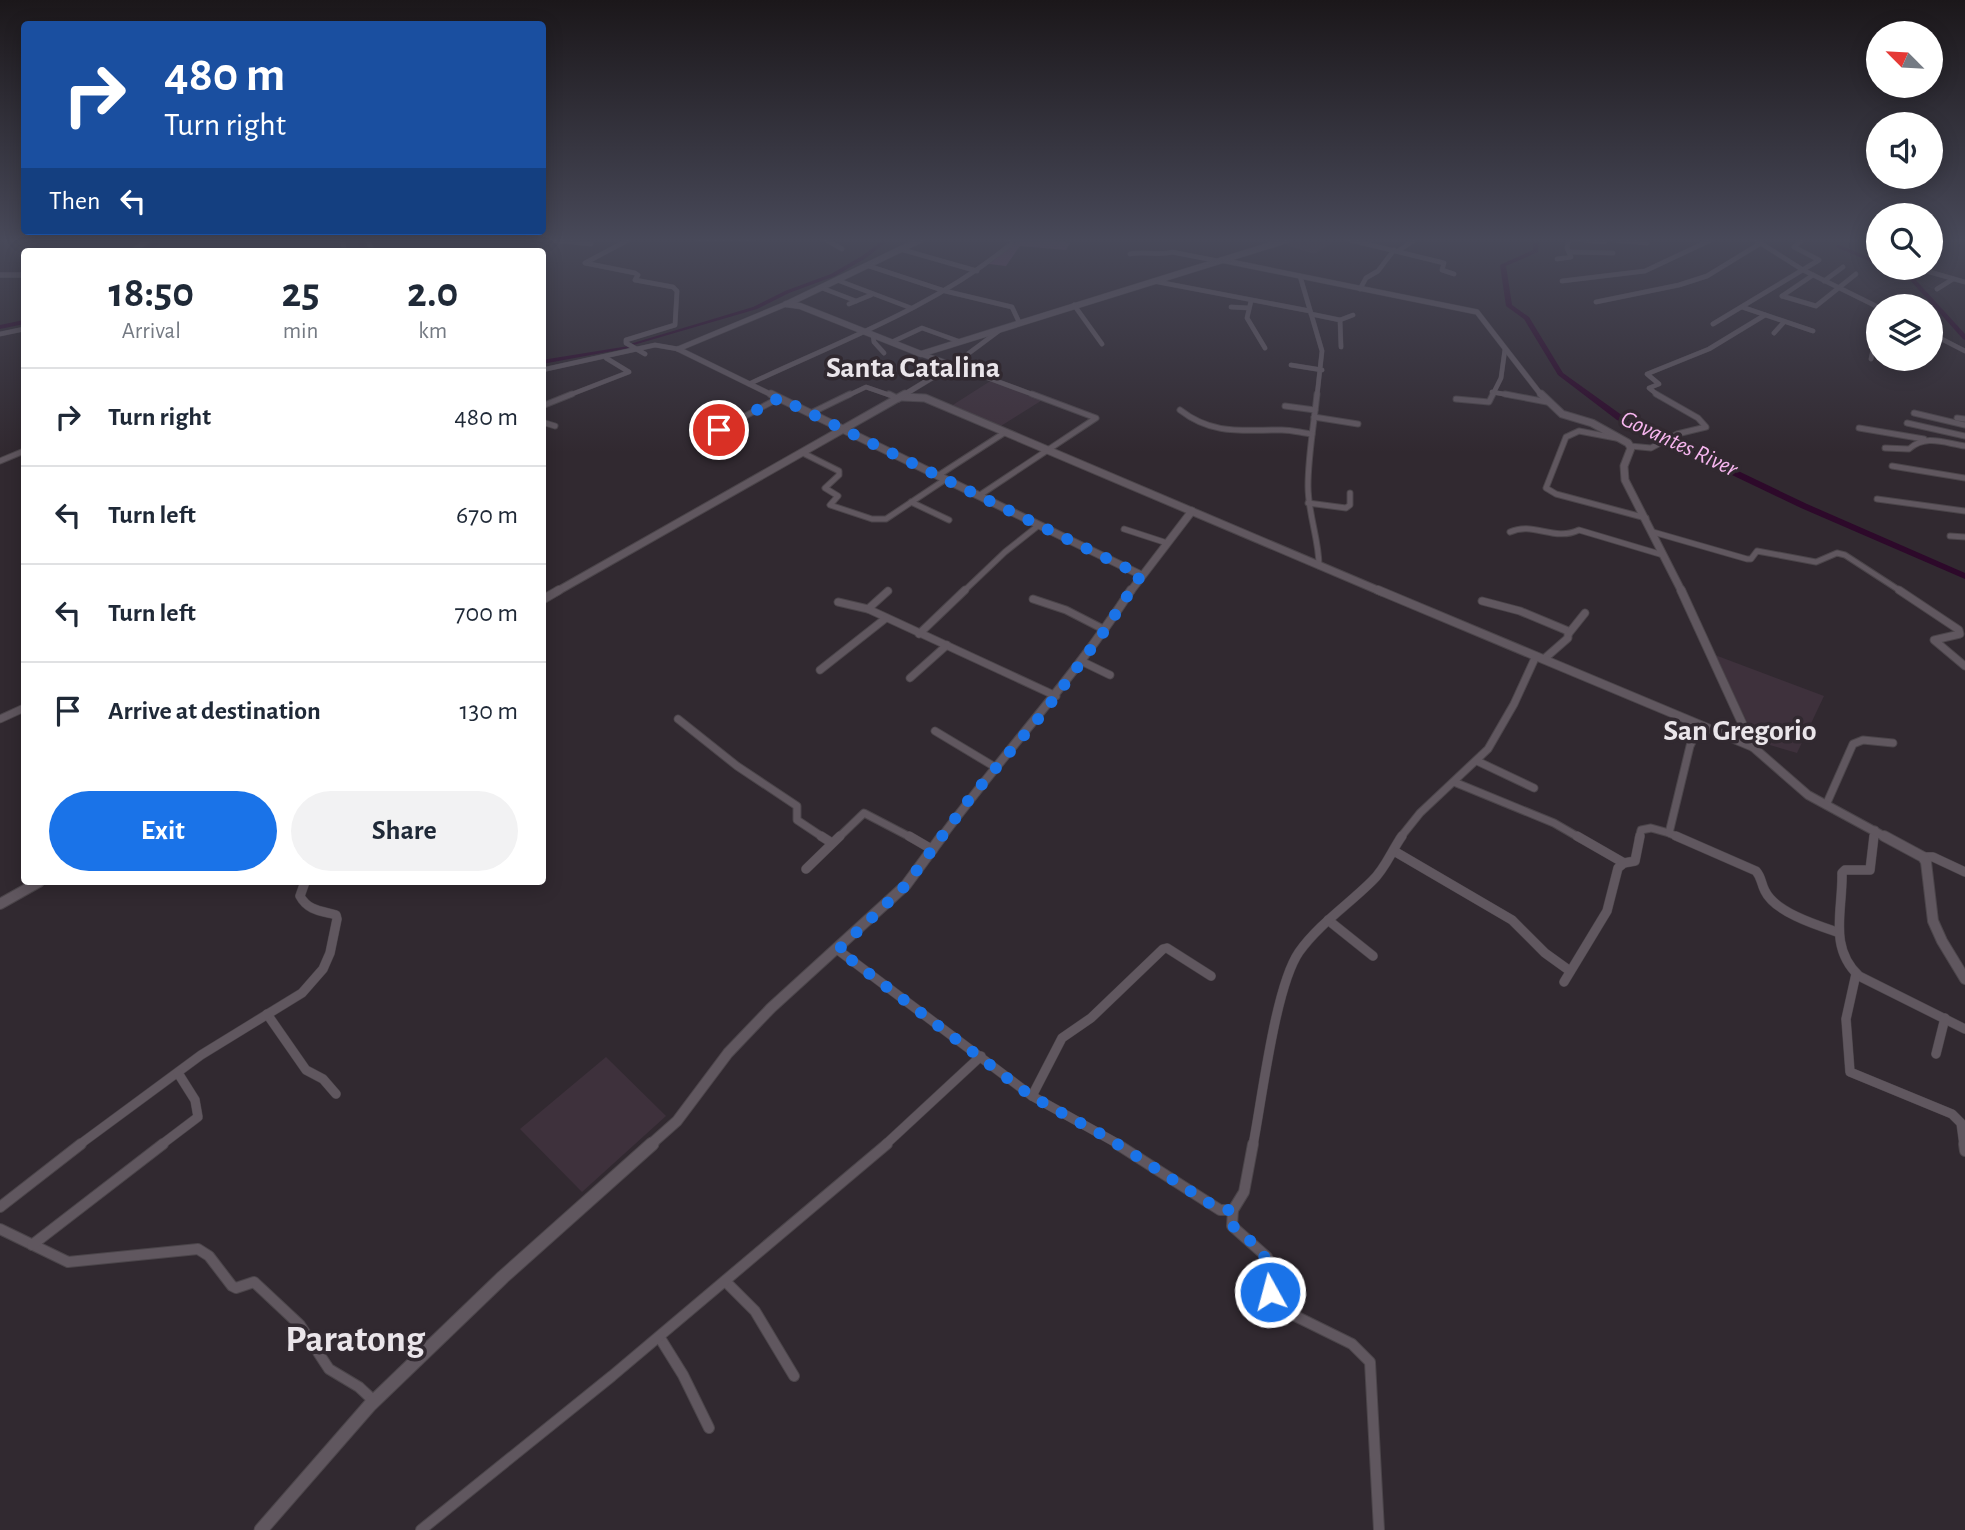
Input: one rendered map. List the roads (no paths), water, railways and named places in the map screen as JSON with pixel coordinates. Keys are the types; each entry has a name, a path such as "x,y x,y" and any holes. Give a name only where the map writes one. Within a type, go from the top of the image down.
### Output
{"main road":[{"path":"815,310 921,354 1057,310"}],"street":[{"path":"645,354 626,343 626,340 675,324 676,310"},
{"path":"678,349 771,310"},
{"path":"749,384 906,310"},
{"path":"1014,310 1019,322"},
{"path":"1078,310 1102,344"},
{"path":"1249,310 1247,320 1265,348"},
{"path":"1302,310 1340,320 1353,315"},
{"path":"1470,310 1478,312 1547,402 1565,415 1592,423 1630,446 1647,448 1707,425 1650,391 1659,384 1647,374 1675,366 1718,346 1765,315"},
{"path":"1713,324 1736,310"},
{"path":"1752,310 1813,331"},
{"path":"1311,312 1321,344 1321,370 1312,434 1308,503 1319,566"},
{"path":"1340,320 1342,347"},
{"path":"1774,333 1784,322"},
{"path":"546,598 918,388 1003,327"},
{"path":"892,342 922,328 958,341"},
{"path":"0,334 21,330"},
{"path":"873,335 874,342 884,353"},
{"path":"1943,340 1965,351"},
{"path":"546,369 662,345 678,349 1141,575"},
{"path":"1456,400 1488,403 1501,378 1505,349"},
{"path":"931,357 934,350"},
{"path":"921,354 1096,418 980,495"},
{"path":"546,405 629,371 606,358"},
{"path":"1291,365 1321,370"},
{"path":"811,413 866,387 900,398 925,398 1753,747 1792,783 1826,805 1923,857 1930,868 1931,915 1947,950 1965,979"},
{"path":"918,388 925,398"},
{"path":"1492,392 1547,402"},
{"path":"704,438 779,398"},
{"path":"1285,406 1315,410"},
{"path":"1180,410 1201,425 1226,432 1266,433 1274,430 1312,434"},
{"path":"1914,413 1965,422"},
{"path":"1314,417 1358,424"},
{"path":"1957,418 1965,422"},
{"path":"546,423 555,426"},
{"path":"1907,423 1965,436"},
{"path":"1859,428 1965,446"},
{"path":"1621,439 1579,431 1566,437 1546,488 1556,494 1646,518"},
{"path":"805,454 839,471 839,475 825,488 838,496 830,505 880,521 911,502 1004,433"},
{"path":"1885,448 1909,449 1918,441 1933,440"},
{"path":"1630,446 1623,475 1708,645 1753,747"},
{"path":"0,461 21,452"},
{"path":"1892,466 1965,478"},
{"path":"1308,503 1346,508 1350,505 1350,493"},
{"path":"1877,499 1965,511"},
{"path":"911,502 949,520"},
{"path":"261,1530 374,1401 503,1277 670,1128 728,1053 771,1008 894,898 995,767 1056,695 1105,630 1141,575 1192,511"},
{"path":"919,634 1005,552 1039,525"},
{"path":"1510,532 1520,527 1566,537 1579,530 1663,555"},
{"path":"1124,529 1167,543"},
{"path":"1653,532 1747,559 1751,559 1757,551 1816,562 1837,553 1845,555 1959,629 1960,634 1934,640 1965,666"},
{"path":"1950,536 1965,537"},
{"path":"868,609 888,591"},
{"path":"1033,599 1066,610 1105,630"},
{"path":"1482,601 1533,616 1569,633"},
{"path":"838,602 868,609 1056,695"},
{"path":"1379,1530 1371,1370 1368,1358 1328,1332 1275,1306 1266,1257 1233,1226 1233,1210 1244,1192 1285,986 1298,954 1328,920 1375,879 1413,821 1477,761 1494,741 1540,658 1568,638 1584,613"},
{"path":"820,670 886,618"},
{"path":"910,678 947,645"},
{"path":"1082,661 1110,675"},
{"path":"0,719 21,709"},
{"path":"677,719 737,766 797,806 797,820 832,843"},
{"path":"1669,833 1690,746 1700,724"},
{"path":"935,731 995,767"},
{"path":"1826,805 1853,744 1863,740 1894,743"},
{"path":"1477,761 1534,788"},
{"path":"1454,782 1554,823 1623,863 1635,861 1643,828 1669,833 1756,871 1761,877 1765,893 1796,919 1837,932"},
{"path":"806,869 864,813 880,819 933,850"},
{"path":"1875,830 1870,870 1845,870 1842,873 1844,896 1837,932 1849,967 1856,974 1965,1029"},
{"path":"1394,851 1512,920 1545,953 1570,971"},
{"path":"1923,857 1933,857 1965,872"},
{"path":"1564,982 1607,911 1615,875 1623,863"},
{"path":"0,904 34,885"},
{"path":"0,1207 224,1039 287,1004 311,985 331,951 336,915 313,909 302,902 300,896 304,885"},
{"path":"1328,920 1373,956"},
{"path":"1031,1096 1062,1038 1091,1017 1163,948 1211,976"},
{"path":"838,950 1031,1096 1108,1138 1220,1210 1233,1210"},
{"path":"1856,974 1846,1019 1850,1072 1952,1114 1961,1123 1965,1151"},
{"path":"267,1014 306,1070 323,1079 336,1094"},
{"path":"1936,1054 1945,1018"},
{"path":"425,1529 660,1338 824,1200 935,1102 981,1056"},
{"path":"32,1245 198,1117 199,1111 194,1099 178,1073"},
{"path":"0,1229 60,1259 76,1262 151,1251 198,1249 209,1256 232,1286 241,1287 254,1283 259,1285 281,1310 300,1325 329,1369 359,1387 374,1401"},
{"path":"725,1281 755,1311 794,1376"},
{"path":"660,1338 683,1375 709,1429"}],"waterway":[{"path":"632,345 747,310"},
{"name":"Govantes River","path":"1516,310 1527,318 1560,374 1620,418 1804,506 1965,576"},
{"path":"1940,310 1965,338"},
{"path":"0,327 21,323"},
{"path":"546,361 627,347"}],"district":[{"name":"Santa Catalina","path":"913,368"},
{"name":"San Gregorio","path":"1740,731"},
{"name":"Paratong","path":"355,1340"}]}
